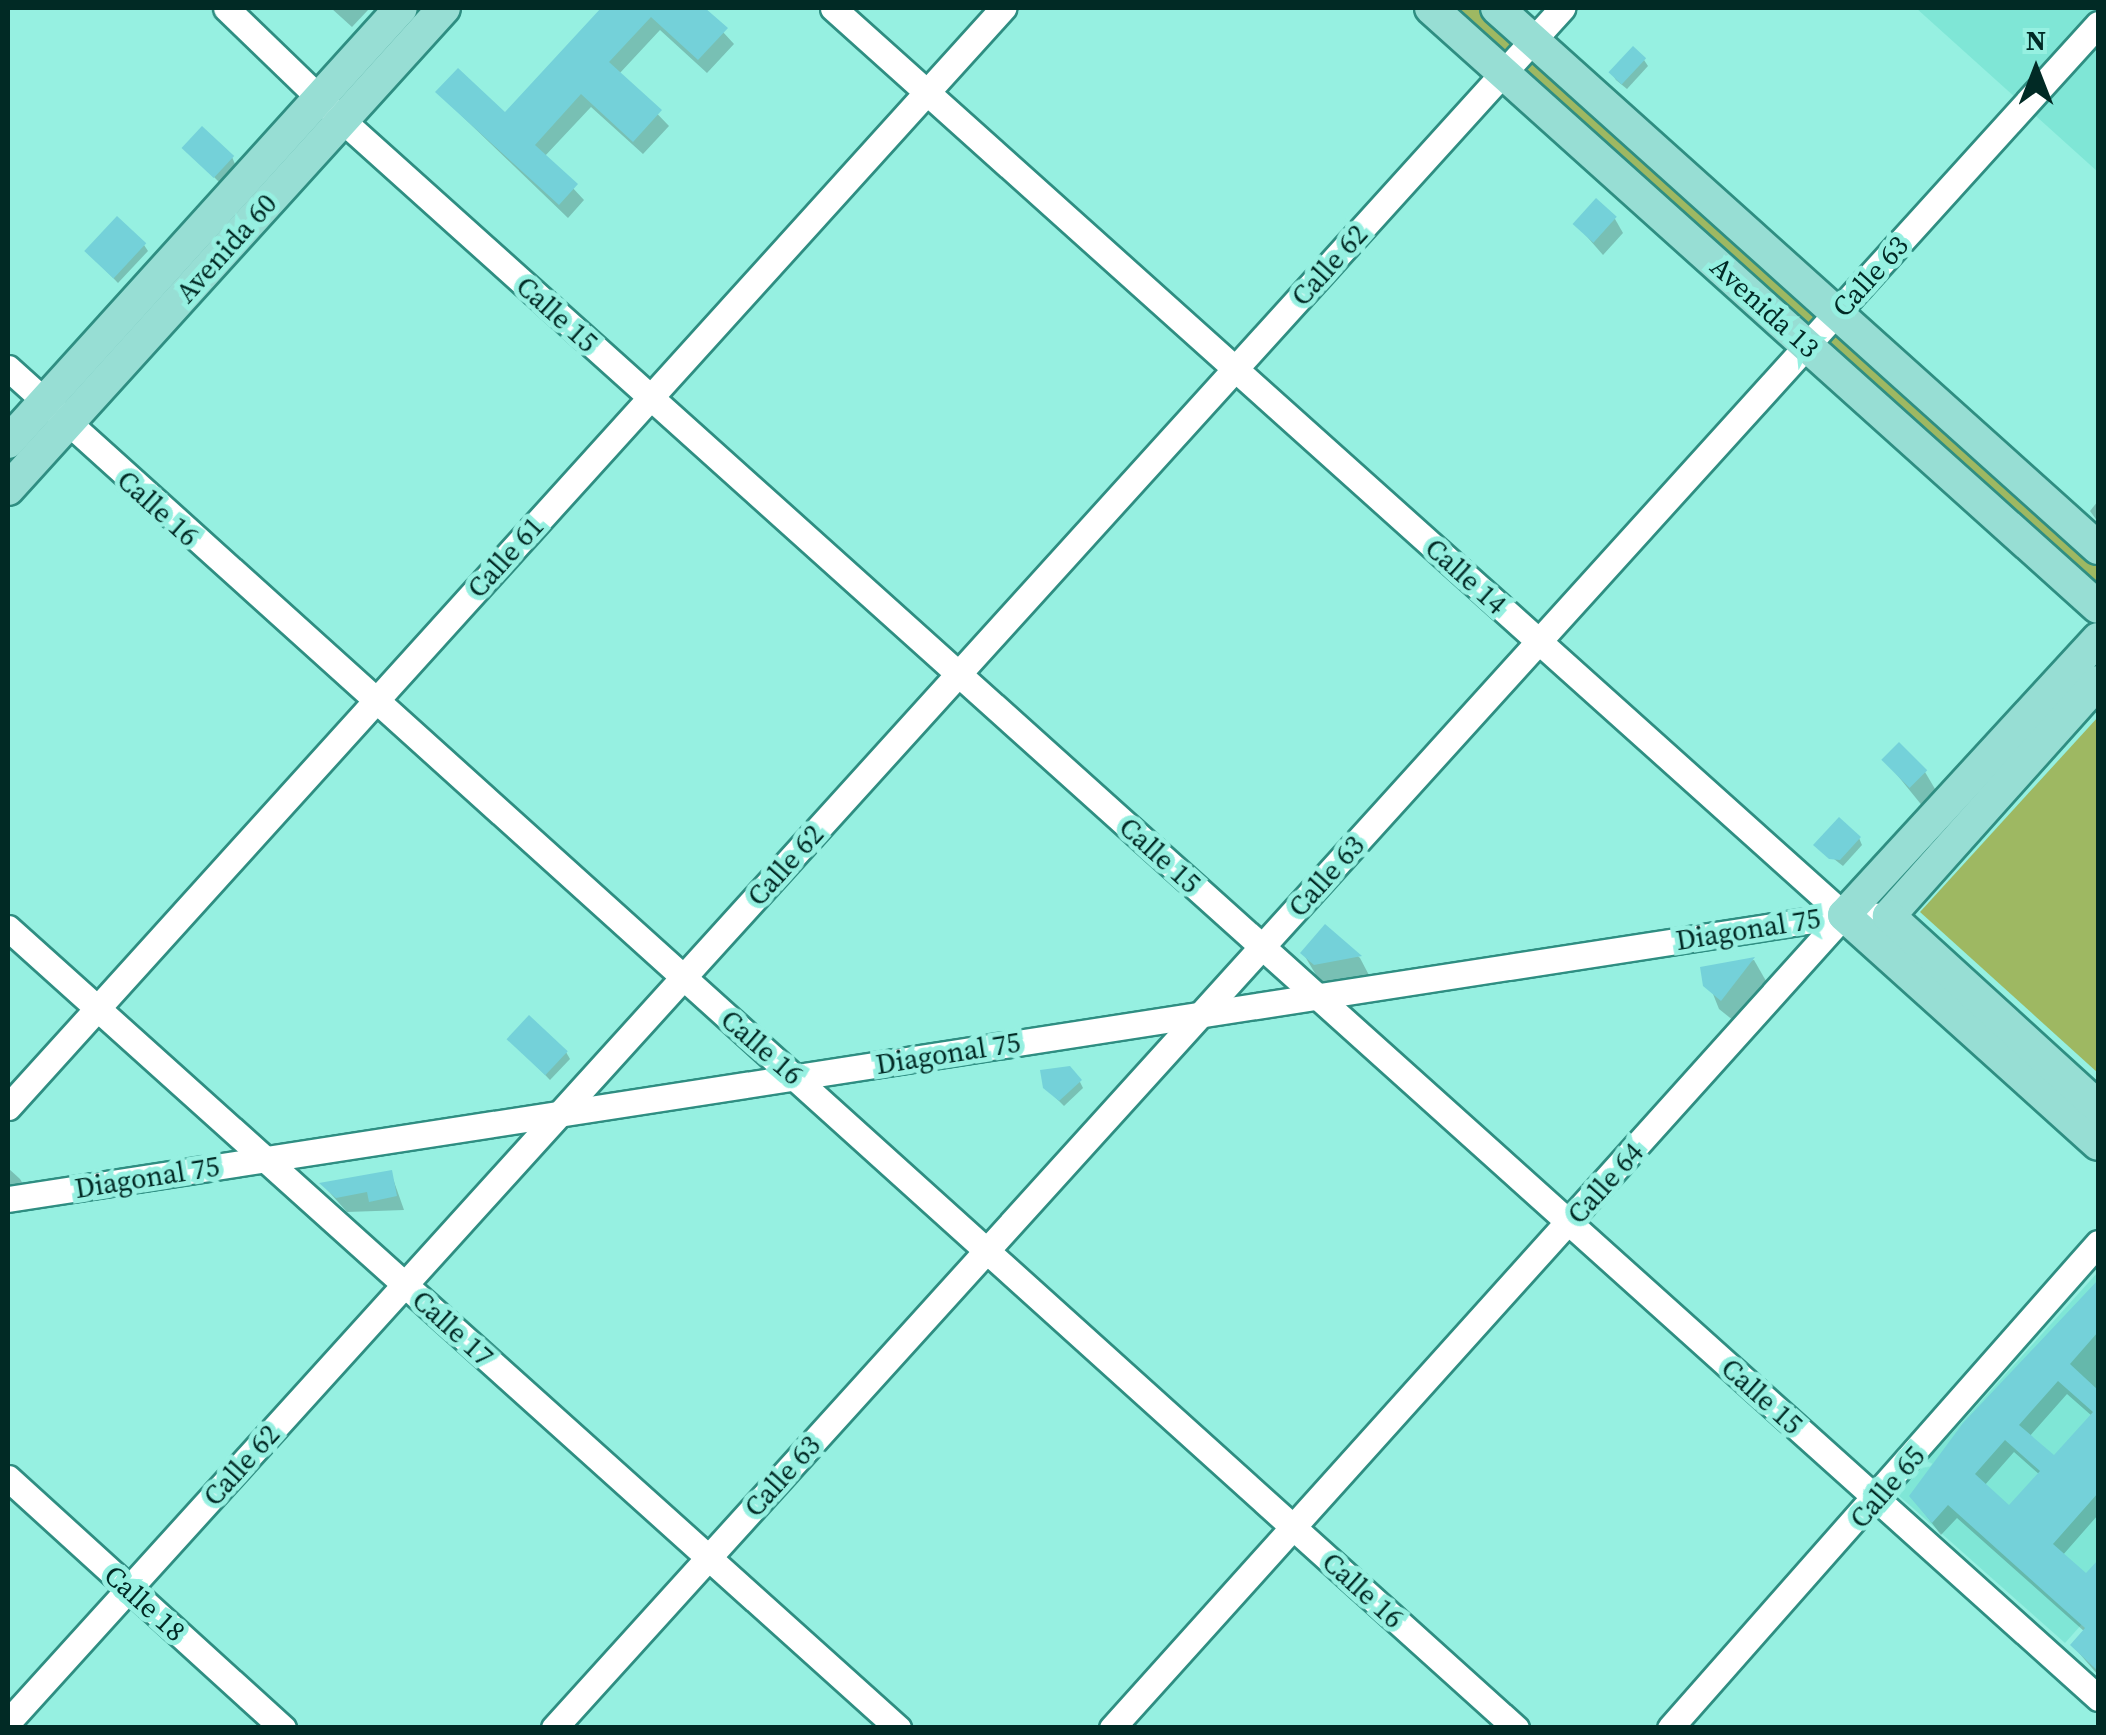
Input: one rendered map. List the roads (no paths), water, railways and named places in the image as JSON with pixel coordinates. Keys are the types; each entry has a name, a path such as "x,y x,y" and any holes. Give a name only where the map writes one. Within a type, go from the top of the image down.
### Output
{"main road":[{"name":"Avenida 60","path":"332,108 401,8"},
{"name":"Avenida 60","path":"8,489 55,413 332,108 444,8"},
{"name":"Avenida 13","path":"1431,8 2098,607"},
{"name":"Avenida 13","path":"1496,8 2098,548"},
{"name":"Avenida 60","path":"8,442 55,413"},
{"name":"Calle 64","path":"1844,914 2098,639"},
{"path":"2098,682 1888,916 2098,1107"},
{"name":"Calle 14","path":"1844,914 2098,1144"}],"street":[{"name":"Calle 15","path":"226,8 650,397 2098,1698"},
{"name":"Calle 14","path":"833,8 1844,914"},
{"name":"Calle 61","path":"8,1108 1003,8"},
{"name":"Calle 62","path":"8,1722 554,1114 1562,8"},
{"name":"Calle 63","path":"554,1728 2098,24"},
{"name":"Calle 16","path":"8,368 1516,1728"},
{"name":"Diagonal 75","path":"8,1199 1844,914 1888,916"},
{"name":"Calle 64","path":"1112,1728 1844,914"},
{"name":"Calle 17","path":"8,928 270,1158 404,1284 898,1728"},
{"name":"Calle 65","path":"1670,1728 1877,1499 2098,1243"},
{"name":"Calle 18","path":"8,1478 283,1728"}]}
